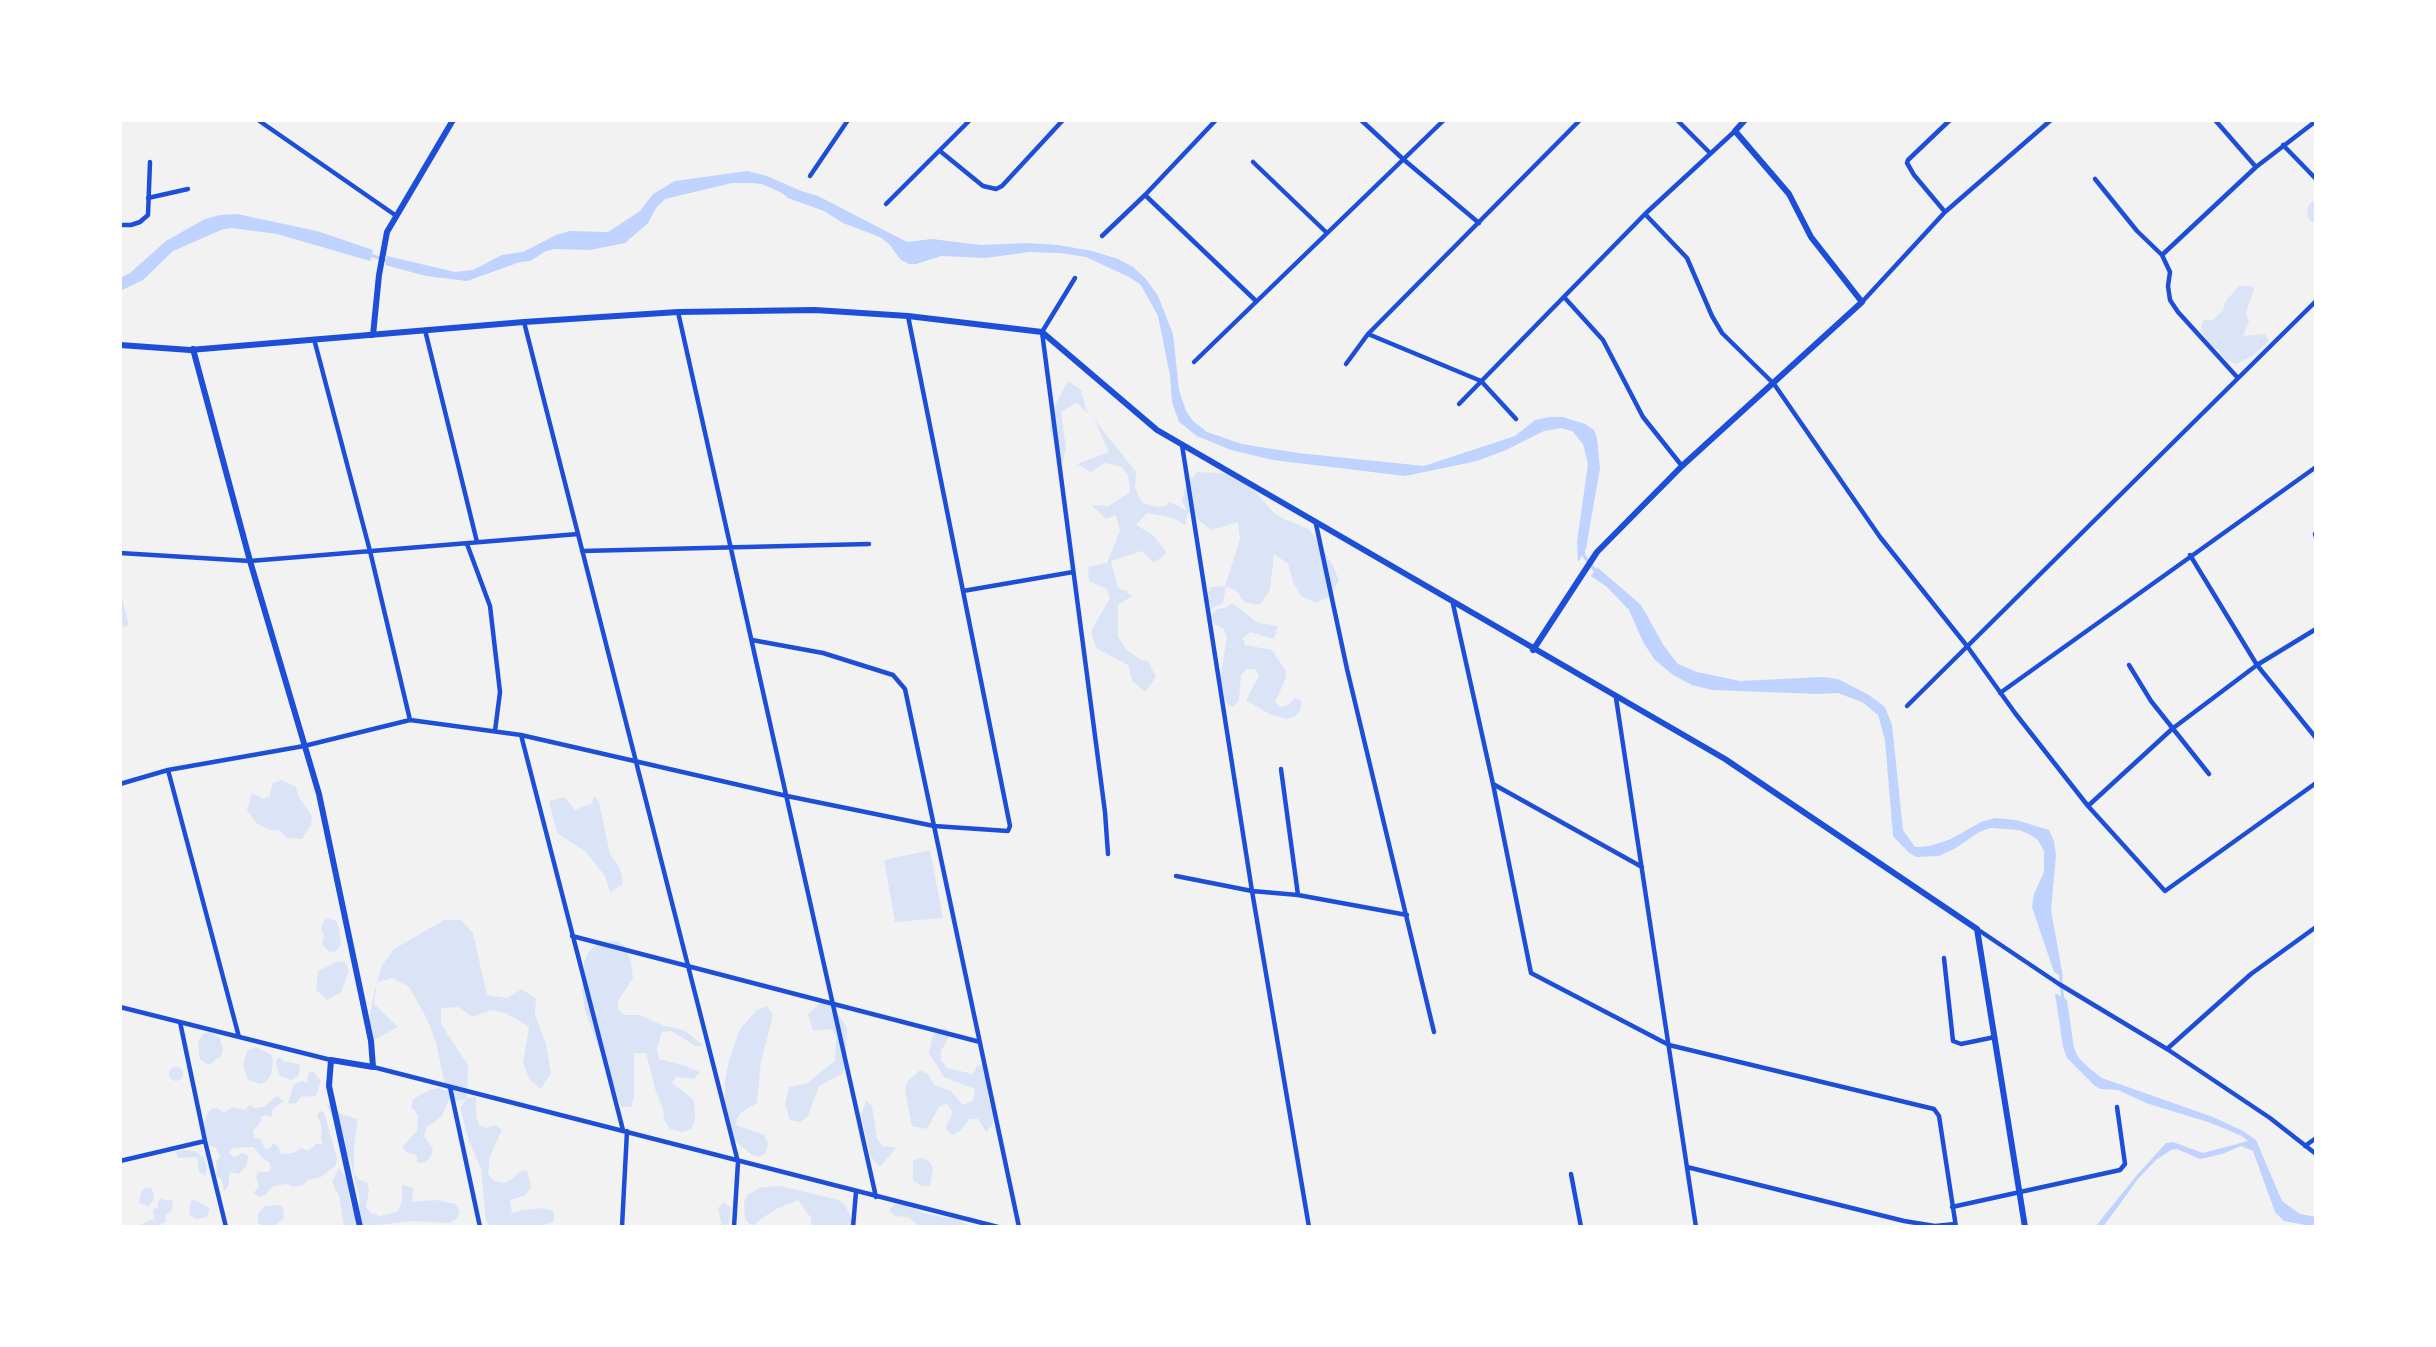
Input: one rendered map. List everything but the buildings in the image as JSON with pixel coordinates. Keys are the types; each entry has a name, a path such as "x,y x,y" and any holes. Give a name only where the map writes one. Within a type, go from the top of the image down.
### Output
{"street":[{"path":"258,120 395,215"},
{"path":"373,335 383,245 387,232 453,120"},
{"path":"810,177 848,120"},
{"path":"886,204 970,120"},
{"path":"940,151 983,186 996,189 1002,186 1063,120"},
{"path":"1102,236 1146,195 1216,120"},
{"path":"1362,120 1403,159 1479,223"},
{"path":"1194,362 1444,120"},
{"path":"1346,364 1368,334 1580,120"},
{"path":"1677,120 1710,153"},
{"path":"1459,404 1645,214 1745,120"},
{"path":"1945,212 1914,175 1907,163 1950,120"},
{"path":"1533,650 1597,552 1682,466 1862,302 1945,212 2051,120"},
{"path":"2215,120 2256,167"},
{"path":"2162,255 2256,167 2316,121"},
{"path":"1735,130 1789,194 1811,237 1862,302"},
{"path":"2283,145 2316,179"},
{"path":"120,225 140,222 148,215 150,162"},
{"path":"1252,162 1327,233"},
{"path":"2095,179 2137,231 2162,255 2170,272 2168,286 2170,300 2178,312 2237,377"},
{"path":"148,198 188,189"},
{"path":"1146,195 1256,300"},
{"path":"1645,214 1687,258 1712,316 1722,333 1774,384 1880,537 1967,646 2000,693 2088,806 2165,891 2316,783"},
{"path":"1075,278 1042,332 1105,812 1108,854"},
{"path":"1564,297 1606,345 1643,417 1682,466"},
{"path":"1907,706 2316,301"},
{"path":"120,345 193,350 524,322 678,312 815,310 908,316 1042,332 1157,430 1316,525 1725,759 2059,984 2167,1049 2270,1118 2316,1154"},
{"path":"678,312 876,1197"},
{"path":"120,784 168,770 303,746 410,720 521,735 787,796 934,826 1007,832 1010,828 908,316"},
{"path":"524,322 738,1161 734,1227"},
{"path":"425,330 477,542"},
{"path":"1368,334 1480,381 1516,419"},
{"path":"314,339 370,551 410,720"},
{"path":"193,350 250,561 319,794 371,1041 373,1067"},
{"path":"1182,445 1252,891 1309,1227"},
{"path":"2000,693 2316,466"},
{"path":"1316,525 1434,1032"},
{"path":"120,553 250,561 578,534"},
{"path":"467,544 490,606 500,692 495,731"},
{"path":"582,551 869,544"},
{"path":"2190,555 2257,665 2316,738"},
{"path":"963,591 1073,572"},
{"path":"1453,604 1493,784 1531,973 1669,1045 1934,1109 1939,1116 1955,1226 1935,1226 1904,1221 1687,1167"},
{"path":"2088,806 2172,729 2257,665 2316,629"},
{"path":"752,640 823,653 893,675 905,689 1019,1227"},
{"path":"2129,665 2151,701 2209,774"},
{"path":"1616,698 1696,1227"},
{"path":"521,735 625,1131 622,1227"},
{"path":"1281,769 1298,895"},
{"path":"168,770 239,1037"},
{"path":"1493,784 1642,867"},
{"path":"1176,876 1252,891 1298,895 1407,915"},
{"path":"2167,1049 2252,974 2316,927"},
{"path":"1977,929 2025,1227"},
{"path":"572,936 980,1042"},
{"path":"1944,958 1953,1041 1961,1044 1995,1037"},
{"path":"120,1006 331,1060 373,1067 997,1227"},
{"path":"180,1022 226,1227"},
{"path":"331,1060 328,1086 360,1227"},
{"path":"450,1087 480,1227"},
{"path":"1952,1207 2019,1194 2115,1172 2123,1168 2126,1164 2117,1107"},
{"path":"2305,1146 2316,1138"},
{"path":"120,1161 205,1141"},
{"path":"1571,1174 1581,1227"},
{"path":"853,1227 856,1192"}],"shaded area":[{"path":"2316,199 2316,223 2311,222 2307,215 2308,205"},
{"path":"2239,286 2252,286 2254,289 2246,313 2249,321 2243,336 2265,334 2269,341 2254,355 2236,364 2224,359 2207,341 2201,330 2204,320 2213,320 2223,310 2225,302"},
{"path":"1068,381 1081,390 1086,409 1091,415 1076,403 1061,412 1066,448 1062,464 1050,430 1051,412"},
{"path":"1094,419 1136,472 1135,488 1142,503 1158,507 1170,502 1187,511 1182,501 1186,484 1197,472 1239,474 1276,515 1310,530 1332,564 1339,580 1331,596 1316,603 1301,596 1293,582 1288,564 1274,554 1270,590 1260,605 1244,602 1236,590 1226,587 1223,603 1210,609 1211,604 1203,601 1211,587 1225,586 1240,539 1238,522 1211,530 1188,512 1185,525 1173,518 1147,513 1136,525 1152,534 1167,553 1154,563 1142,551 1111,561 1118,588 1132,596 1118,605 1118,637 1127,650 1141,660 1148,661 1156,677 1145,692 1132,681 1128,665 1096,648 1091,631 1110,598 1107,589 1089,581 1088,567 1107,563 1120,531 1116,515 1106,519 1091,505 1109,506 1130,492 1128,476 1122,467 1105,463 1091,472 1077,464 1109,452"},
{"path":"120,590 129,626 120,628"},
{"path":"1232,603 1258,623 1278,626 1274,639 1250,632 1243,638 1245,645 1272,650 1282,665 1286,672 1285,680 1275,702 1281,707 1289,705 1294,698 1302,701 1300,711 1294,717 1286,719 1269,714 1246,700 1259,676 1255,669 1247,669 1241,675 1239,700 1233,707 1228,705 1224,698 1220,681 1227,636 1223,628 1215,625 1211,616 1217,609 1225,608"},
{"path":"281,780 296,787 299,797 312,816 311,824 302,839 287,838 279,830 271,830 257,824 247,810 252,793 263,799 270,796 272,784"},
{"path":"594,795 599,802 610,854 620,868 623,884 610,892 605,876 586,852 557,833 549,801 565,797 575,810 592,803"},
{"path":"930,850 943,918 895,922 884,860"},
{"path":"328,918 336,921 339,928 341,945 335,952 328,951 322,944 324,935 321,929 324,920"},
{"path":"444,920 461,920 473,933 487,995 507,998 522,989 536,999 535,1014 546,1044 551,1073 541,1089 529,1079 523,1063 529,1027 505,1013 490,1010 473,1017 458,1007 441,1008 441,1024 468,1065 467,1098 476,1097 476,1117 480,1126 487,1128 495,1125 502,1130 490,1156 488,1174 494,1181 504,1183 519,1172 527,1170 531,1187 526,1195 510,1200 512,1213 544,1208 554,1212 554,1221 539,1227 490,1227 486,1220 481,1169 469,1141 460,1108 466,1099 453,1102 449,1100 441,1117 427,1127 424,1136 433,1148 426,1162 417,1163 417,1155 407,1153 402,1147 417,1131 418,1115 411,1107 413,1099 430,1090 439,1088 446,1091 436,1042 427,1019 409,987 393,978 377,982 374,1004 398,1027 370,1042 368,1025 376,984 382,965 394,949"},
{"path":"618,941 625,946 631,962 633,978 618,1001 618,1010 624,1015 640,1015 664,1026 684,1030 704,1046 696,1046 671,1031 662,1032 657,1049 659,1059 700,1072 694,1079 676,1077 672,1083 694,1101 695,1120 691,1129 683,1132 670,1129 664,1120 663,1108 656,1092 646,1053 634,1053 634,1098 631,1107 622,1107 585,1011 582,988 584,962 588,953 602,942"},
{"path":"345,961 349,971 341,992 327,1000 316,990 318,971 336,962"},
{"path":"821,1002 831,1002 847,1028 846,1067 842,1074 819,1086 808,1116 800,1122 790,1120 785,1104 789,1087 807,1083 835,1061 836,1036 832,1029 813,1031 808,1014"},
{"path":"767,1006 772,1013 772,1020 761,1061 757,1103 742,1112 737,1118 736,1125 764,1135 768,1143 766,1152 760,1157 752,1155 731,1138 725,1115 725,1080 740,1029 757,1010"},
{"path":"947,1028 949,1037 941,1051 941,1060 947,1068 973,1074 977,1066 985,1064 989,1071 988,1098 994,1115 992,1126 986,1132 978,1119 970,1119 959,1132 952,1135 945,1129 953,1113 947,1104 939,1107 927,1129 912,1126 905,1091 907,1082 920,1070 928,1074 934,1085 951,1091 963,1105 971,1102 974,1097 975,1089 944,1077 929,1053 932,1037 938,1029"},
{"path":"210,1032 220,1038 223,1051 220,1058 216,1058 208,1065 200,1059 198,1041 204,1033"},
{"path":"255,1047 270,1054 273,1061 271,1075 266,1082 260,1084 248,1080 243,1065 247,1051"},
{"path":"280,1057 285,1062 299,1064 298,1076 292,1080 280,1076 276,1064"},
{"path":"176,1067 181,1069 183,1074 181,1079 176,1081 171,1079 169,1074 171,1069"},
{"path":"313,1071 321,1081 316,1096 301,1097 296,1104 288,1103 294,1084 302,1081 307,1083 308,1073"},
{"path":"277,1096 284,1101 273,1109 271,1118 268,1115 260,1117 262,1120 253,1131 254,1137 261,1140 265,1149 270,1148 273,1143 278,1146 281,1154 293,1153 301,1148 308,1151 316,1144 323,1144 322,1127 317,1115 322,1111 337,1159 335,1166 321,1177 308,1180 303,1185 273,1186 264,1196 259,1197 253,1193 259,1187 256,1176 258,1172 268,1172 271,1168 269,1162 263,1159 253,1147 233,1148 229,1153 234,1157 243,1153 249,1156 246,1166 239,1174 230,1172 228,1187 224,1191 221,1178 217,1177 216,1162 220,1156 216,1148 208,1145 203,1129 206,1117 211,1109 217,1108 224,1113 233,1107 245,1110 250,1105 255,1108 263,1107"},
{"path":"866,1100 872,1106 877,1139 883,1146 896,1148 880,1167 871,1157 861,1115"},
{"path":"327,1104 340,1114 358,1119 354,1147 354,1173 359,1180 367,1182 369,1190 366,1207 371,1213 380,1216 397,1212 402,1201 402,1185 413,1188 412,1202 436,1200 456,1204 460,1211 457,1219 449,1223 412,1221 361,1227 359,1196 350,1160"},
{"path":"175,1151 195,1151 204,1158 207,1168 205,1176 199,1172 197,1157 178,1158"},
{"path":"922,1158 930,1162 933,1169 930,1186 922,1186 913,1180 913,1160"},
{"path":"339,1168 348,1181 349,1198 355,1215 355,1227 344,1227 339,1195 332,1181"},
{"path":"781,1186 839,1200 846,1206 854,1227 811,1227 811,1218 798,1200 774,1210 752,1226 745,1219 744,1203 747,1195 762,1187"},
{"path":"145,1188 151,1188 154,1193 153,1201 148,1207 139,1203 141,1192"},
{"path":"163,1198 166,1201 171,1199 173,1204 171,1212 166,1214 165,1224 163,1222 159,1227 143,1227 141,1224 154,1219 153,1209 158,1208 158,1201"},
{"path":"193,1199 210,1208 207,1217 196,1219 189,1215"},
{"path":"724,1202 731,1208 728,1227 722,1227 718,1208"},
{"path":"895,1204 907,1205 923,1213 959,1220 971,1227 921,1227 908,1217 895,1216 889,1210"},
{"path":"264,1206 282,1207 283,1219 274,1227 263,1227 258,1222 258,1214"}],"water":[{"path":"747,171 767,176 818,196 907,242 932,239 981,245 1027,243 1058,245 1092,251 1118,259 1133,267 1146,279 1158,296 1173,334 1179,390 1186,411 1193,421 1207,432 1242,444 1298,453 1424,466 1515,436 1535,420 1563,417 1585,424 1594,430 1597,438 1600,468 1586,549 1578,562 1577,542 1588,464 1583,444 1572,431 1561,428 1544,431 1506,450 1477,461 1405,476 1273,460 1231,450 1197,436 1179,422 1172,402 1170,375 1158,316 1141,285 1086,257 1029,252 986,258 941,256 909,264 901,260 889,244 880,237 843,223 824,211 788,198 762,184 732,183 665,199 656,208 648,223 625,243 590,250 546,251 530,261 520,262 467,281 426,276 385,265 387,256 455,272 473,270 502,255 523,252 556,235 570,231 608,232 640,211 653,194 675,181"},
{"path":"237,214 317,231 373,250 370,261 277,234 231,228 221,230 173,251 143,280 120,291 120,278 130,273 166,241 205,219"},
{"path":"1597,567 1641,605 1664,646 1678,664 1697,672 1740,681 1822,677 1838,679 1869,695 1885,707 1892,725 1903,830 1915,847 1930,846 1951,839 1981,822 1995,818 2016,820 2049,830 2054,841 2056,856 2051,910 2063,977 2054,972 2032,907 2034,894 2044,872 2044,851 2038,840 2019,830 1990,828 1939,856 1917,857 1909,853 1893,836 1885,740 1878,715 1862,702 1838,693 1712,690 1692,685 1673,675 1655,660 1643,642 1629,610 1607,587 1591,576"},
{"path":"2055,993 2067,1000 2074,1048 2078,1057 2089,1068 2102,1078 2213,1117 2243,1131 2256,1140 2282,1201 2300,1214 2316,1217 2316,1227 2284,1221 2275,1212 2253,1151 2241,1146 2222,1154 2200,1159 2177,1149 2171,1150 2156,1160 2138,1179 2103,1227 2095,1227 2166,1143 2173,1142 2203,1153 2248,1141 2242,1136 2211,1123 2146,1103 2118,1090 2101,1089 2095,1086 2067,1058 2063,1047"}],"waterway":[{"path":"368,254 390,262"},
{"path":"1583,550 1584,556 1596,572"},
{"path":"2060,972 2063,1001"}]}
